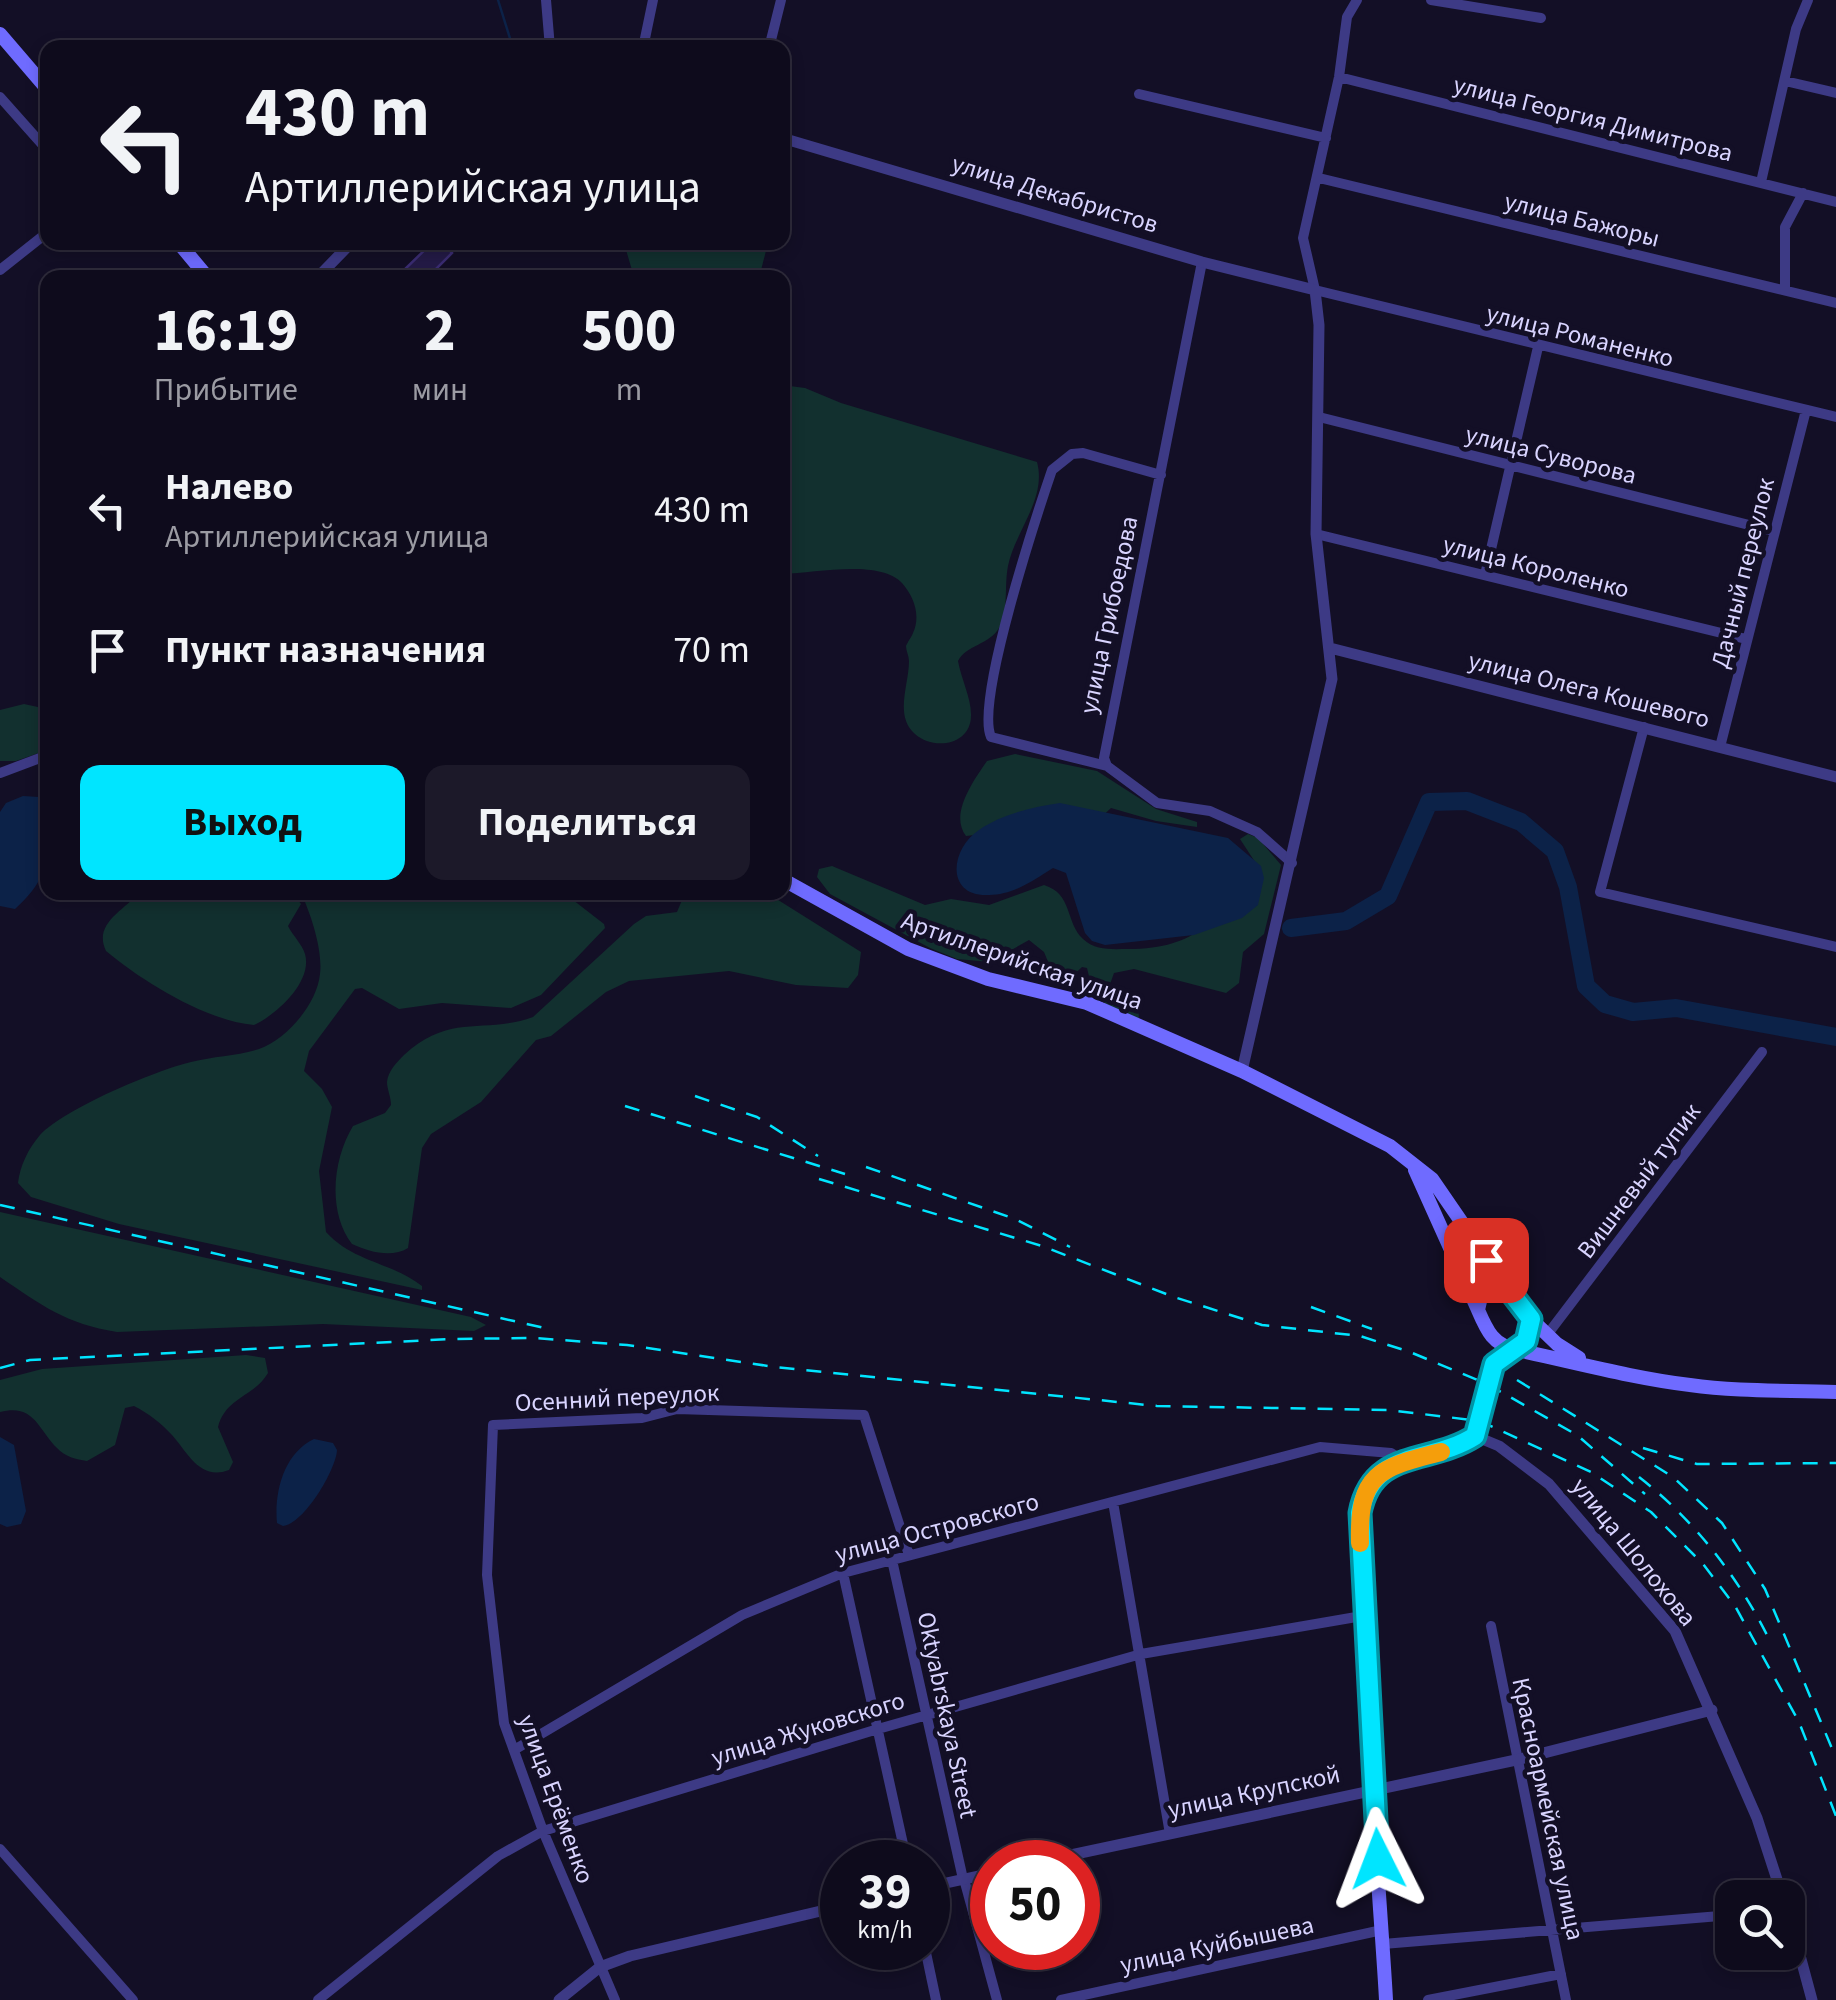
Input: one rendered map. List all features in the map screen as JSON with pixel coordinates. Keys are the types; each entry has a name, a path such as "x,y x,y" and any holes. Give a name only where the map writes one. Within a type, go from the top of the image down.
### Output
{"main road":[{"path":"0,34 40,81"},
{"path":"185,250 201,270"},
{"name":"Артиллерийская улица","path":"790,884 832,910 943,963 988,979 1086,1003 1242,1071 1360,1129 1432,1178 1531,1319 1572,1355 1598,1367"},
{"name":"Артиллерийская улица","path":"1409,1161 1426,1188 1487,1331 1494,1364"},
{"path":"1478,1310 1486,1291 1492,1288 1511,1294"},
{"path":"1386,2000 1362,1616 1360,1513 1364,1490 1380,1472 1402,1460 1456,1448 1475,1436 1494,1364 1526,1341 1531,1319"},
{"name":"Артиллерийская улица","path":"1487,1331 1499,1344 1516,1350 1693,1386 1836,1392"}],"street":[{"path":"546,0 549,40"},
{"path":"644,40 653,0"},
{"path":"770,40 781,0"},
{"path":"1242,1071 1327,710 1330,648 1316,534 1319,417 1315,290 1303,238 1319,178 1347,18 1356,0"},
{"path":"1431,0 1541,18"},
{"path":"1761,182 1796,30 1808,0"},
{"path":"0,60 13,49"},
{"name":"улица Георгия Димитрова","path":"1339,77 1836,202"},
{"path":"1785,81 1836,94"},
{"path":"1139,94 1326,138"},
{"path":"0,96 40,142"},
{"name":"улица Декабристов","path":"790,140 1202,262 1315,290"},
{"name":"улица Бажоры","path":"1319,178 1836,303"},
{"path":"1784,290 1785,227 1803,193"},
{"path":"0,270 40,238"},
{"path":"325,270 344,250"},
{"name":"улица Грибоедова","path":"1107,766 1105,745 1202,262"},
{"name":"улица Романенко","path":"1315,290 1836,418"},
{"path":"1485,575 1538,347"},
{"name":"Дачный переулок","path":"1720,747 1806,410"},
{"name":"улица Суворова","path":"1319,417 1773,531"},
{"path":"1161,475 1082,452 1072,454 1052,470 998,656 988,722 991,737 1107,766 1156,803 1210,810 1257,832 1292,863"},
{"name":"улица Короленко","path":"1316,534 1746,639"},
{"name":"улица Олега Кошевого","path":"1330,648 1836,777"},
{"path":"1644,727 1600,892 1836,947"},
{"path":"0,772 40,758"},
{"name":"Вишневый тупик","path":"1547,1335 1762,1052"},
{"name":"Осенний переулок","path":"492,1425 642,1418 677,1409 864,1415 909,1555"},
{"name":"улица Ерёменко","path":"492,1425 488,1591 504,1723 543,1831 615,2000"},
{"name":"улица Шолохова","path":"1475,1436 1499,1446 1549,1484 1604,1544 1674,1631 1758,1818 1777,1880"},
{"name":"улица Островского","path":"514,1750 742,1616 844,1573 1320,1447 1391,1453 1402,1460"},
{"path":"1113,1502 1170,1834"},
{"name":"Oktyabrskaya Street","path":"892,1560 963,1879 997,2000"},
{"path":"844,1573 901,1840"},
{"name":"улица Жуковского","path":"318,2000 498,1856 543,1831 878,1728 1141,1654 1362,1616"},
{"name":"Красноармейская улица","path":"1491,1626 1566,2000"},
{"name":"улица Крупской","path":"1100,1849 1516,1760 1712,1710"},
{"path":"0,1850 134,2000"},
{"path":"950,1882 970,1877"},
{"path":"559,2000 600,1967 630,1956 820,1911"},
{"name":"улица Куйбышева","path":"1060,2000 1383,1937 1715,1916"},
{"path":"929,1970 936,2000"},
{"path":"1804,1970 1812,2000"},
{"path":"1428,2000 1561,1974"}],"green space":[{"path":"626,250 766,250 761,270 632,270"},
{"path":"790,386 1037,462 1038,489 1008,566 1002,621 995,634 966,651 958,661 971,714 970,724 959,738 941,743 923,739 905,718 909,661 906,646 916,613 902,583 878,571 790,573"},
{"path":"24,704 40,707 40,752 16,761 0,761 0,710"},
{"path":"1015,754 1097,771 1156,809 1197,822 1197,827 1111,808 1097,821 966,836 960,818 965,797 976,778 987,761"},
{"path":"1248,834 1258,838 1281,865 1264,934 1243,952 1239,983 1226,993 1134,969 1114,973 1108,990 1138,1007 1139,1018 1133,1019 1094,997 1087,968 1082,967 1065,983 1056,981 1044,952 1029,940 990,962 957,959 830,894 817,877 819,869 832,866 925,905 951,899 989,905 1044,885 1060,895 1077,932 1088,943 1110,949 1152,948 1204,927 1230,900 1257,865 1240,839"},
{"path":"132,900 298,900 301,904 288,926 304,950 304,976 272,1014 254,1025 236,1022 196,1008 157,987 106,951 103,933"},
{"path":"304,900 573,900 604,924 605,928 541,995 511,1008 442,1003 399,1009 362,988 355,989 309,1051 304,1071 322,1089 332,1107 319,1171 326,1232 348,1250 410,1278 422,1290 119,1224 31,1197 18,1183 23,1164 36,1140 52,1124 134,1082 200,1060 259,1049 290,1029 313,997 320,974 320,955"},
{"path":"682,900 778,900 861,952 858,975 848,988 796,985 729,971 629,981 606,992 551,1036 536,1040 481,1102 431,1134 422,1148 408,1248 380,1253 352,1244 336,1201 341,1154 353,1126 385,1113 391,1105 387,1082 391,1070 404,1055 437,1033 533,1017 634,924 646,916 677,912"},
{"path":"0,1212 471,1317 486,1325 474,1331 323,1324 117,1332 99,1328 55,1312 0,1277"},
{"path":"246,1355 265,1358 268,1373 222,1417 218,1427 233,1462 229,1470 202,1469 164,1427 134,1406 125,1408 115,1445 87,1461 60,1451 28,1414 0,1412 0,1380 42,1369"}],"water":[{"path":"23,796 40,798 40,879 15,909 0,906 0,812 6,803"},
{"path":"1060,803 1228,838 1261,866 1264,878 1258,905 1242,918 1194,935 1105,945 1092,941 1085,933 1066,873 1053,868 1023,886 998,894 975,894 965,888 957,870 962,848 969,838 1008,815"},
{"path":"0,1437 14,1445 26,1511 21,1524 7,1527 0,1524"},
{"path":"314,1439 333,1443 337,1450 335,1459 309,1506 283,1526 277,1523 279,1486 295,1454"}],"building":[{"path":"425,250 452,253 435,270 404,270"}],"waterway":[{"path":"498,0 510,40"},
{"path":"1291,928 1346,921 1388,896 1429,802 1467,801 1521,822 1555,851 1568,887 1586,986 1605,1004 1633,1012 1676,1008 1836,1037"}],"railway":[{"path":"695,1096 757,1117 818,1156"},
{"path":"625,1106 845,1174"},
{"path":"866,1167 1015,1219 1070,1247"},
{"path":"819,1179 1042,1246 1174,1297 1262,1325 1360,1336 1410,1352 1487,1384 1577,1435 1645,1494"},
{"path":"0,1205 549,1329"},
{"path":"1311,1307 1372,1329"},
{"path":"0,1368 30,1360 534,1338 627,1345 775,1367 1157,1406 1389,1410 1480,1421 1591,1472 1651,1512 1703,1564 1735,1606 1799,1722 1836,1816"},
{"path":"1517,1380 1673,1477 1722,1523 1765,1589 1836,1758"},
{"path":"1643,1448 1697,1464 1836,1463"},
{"path":"1639,1477 1712,1549 1742,1590 1767,1635"}],"slow traffic":[{"path":"1360,1543 1364,1490 1380,1472 1402,1460 1441,1452"}],"route":[{"path":"1378,1859 1362,1616 1360,1513 1364,1490 1380,1472 1402,1460 1456,1448 1475,1436 1494,1364 1526,1341 1531,1319 1486,1260"}]}
